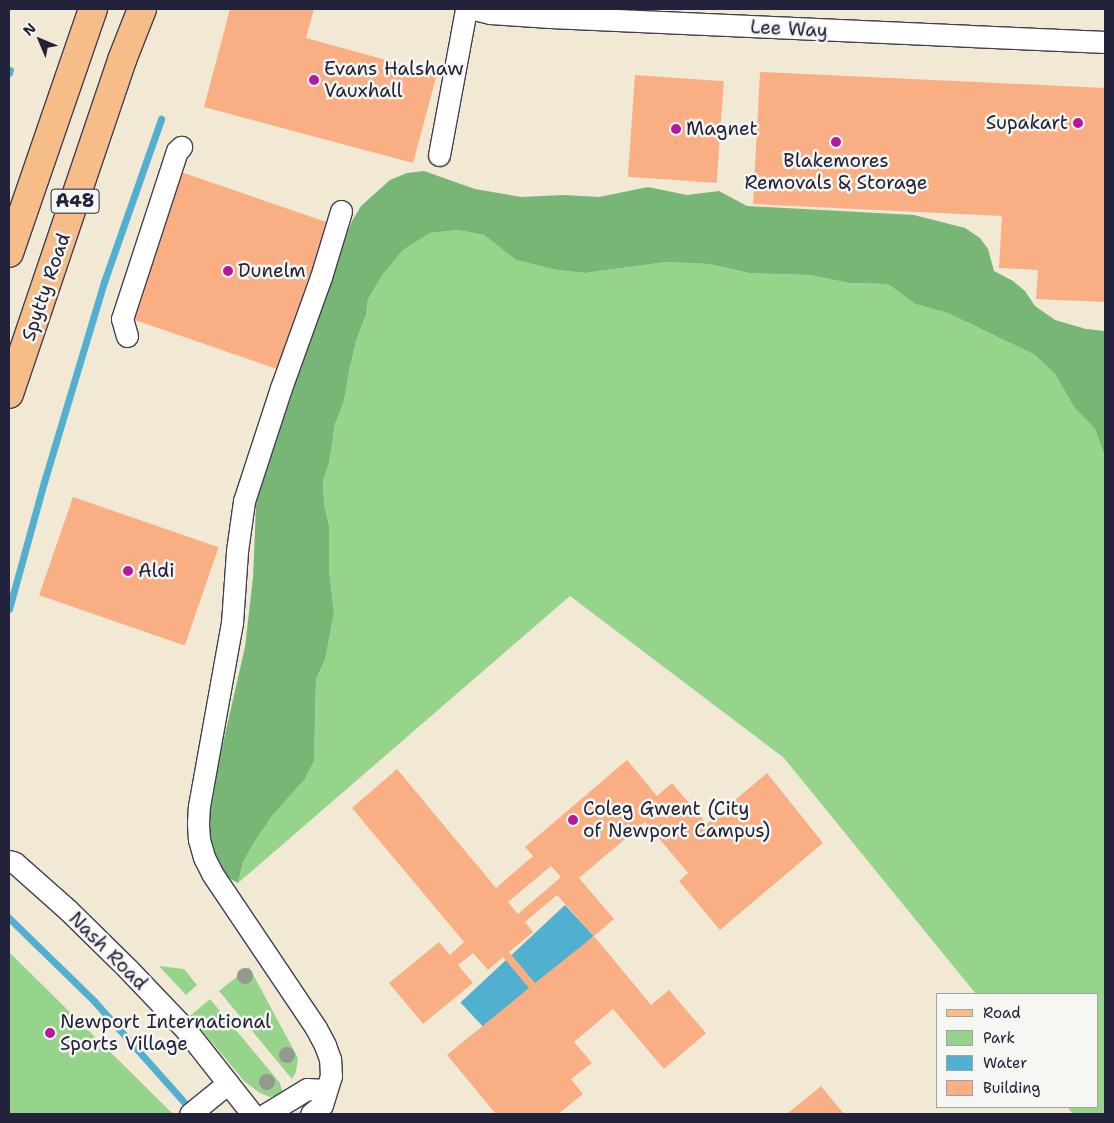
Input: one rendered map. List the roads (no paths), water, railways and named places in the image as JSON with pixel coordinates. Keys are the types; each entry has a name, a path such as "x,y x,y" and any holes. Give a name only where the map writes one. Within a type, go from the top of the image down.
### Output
{"main road":[{"name":"A48","path":"9,253 93,9"},
{"name":"Spytty Road","path":"9,394 122,60 142,9"}],"street":[{"path":"438,154 466,9"},
{"name":"Lee Way","path":"474,9 490,13 718,17 1105,42"},
{"path":"127,336 122,319 177,151 181,147"},
{"path":"311,1114 322,1105 325,1090 331,1076 330,1059 316,1028 212,873 198,839 199,806 232,623 237,551 244,501 281,388 321,277 341,210"},
{"name":"Nash Road","path":"11,857 128,969 186,1030 252,1114"},
{"path":"197,1108 228,1084"},
{"path":"266,1114 307,1089 325,1090"}],"water":[{"path":"565,905 594,936 489,1033 460,1003"}],"waterway":[{"path":"9,609 44,482 104,282 161,119"},
{"path":"9,918 94,1001 191,1110"}],"place":[{"name":"Evans Halshaw Vauxhall","path":"314,80"},
{"name":"Supakart","path":"1078,123"},
{"name":"Magnet","path":"676,129"},
{"name":"Blakemores Removals & Storage","path":"836,142"},
{"name":"Dunelm","path":"228,271"},
{"name":"Aldi","path":"128,571"},
{"name":"Coleg Gwent (City of Newport Campus)","path":"573,820"},
{"name":"Newport International Sports Village","path":"50,1033"}]}
